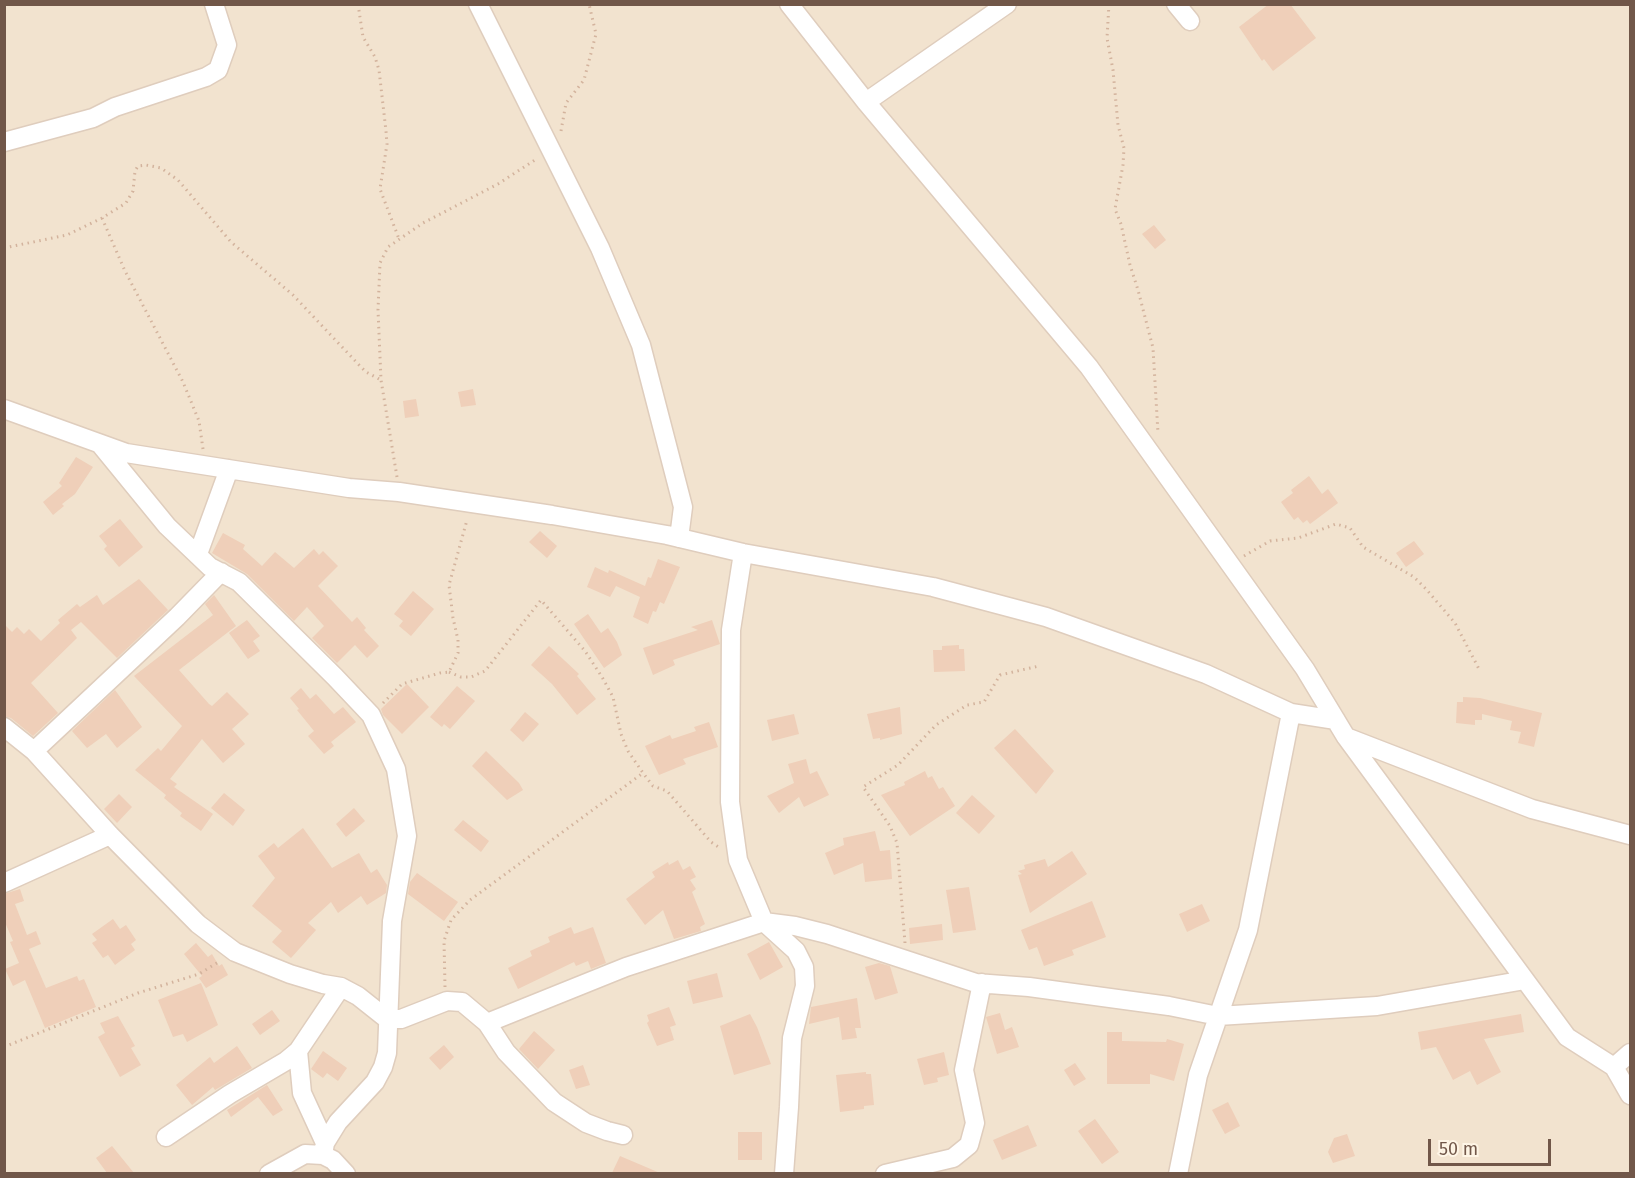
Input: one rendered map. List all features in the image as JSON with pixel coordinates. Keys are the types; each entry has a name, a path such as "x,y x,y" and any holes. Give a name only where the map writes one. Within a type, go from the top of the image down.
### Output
{"street":[{"path":"4,142 93,118 115,107 206,77 218,70 227,45 214,4"},
{"path":"478,4 600,248 641,345 682,507 680,538"},
{"path":"789,4 866,102 1089,367 1305,669 1346,738 1567,1037 1614,1067 1630,1095"},
{"path":"866,102 1007,4"},
{"path":"1176,4 1190,21"},
{"path":"4,409 126,453 349,488 399,492 552,514 680,538 743,553 933,587 1046,617 1206,674 1291,712 1336,720"},
{"path":"99,443 161,520 210,567 239,582 371,715 396,769 407,836 392,921 387,1053 383,1067 375,1082 338,1122 324,1149 305,1154 269,1173"},
{"path":"198,554 229,469"},
{"path":"743,553 731,630 730,802 738,860 764,922 796,951 804,967 805,986 792,1038 784,1173"},
{"path":"34,751 177,617 221,572"},
{"path":"1178,1173 1198,1075 1248,930 1291,712"},
{"path":"4,727 34,751 110,835 198,924 235,952 290,974 341,987 358,996 387,1019 400,1019 447,1001 462,1002 488,1023 506,1052 554,1102 586,1123 624,1135"},
{"path":"1346,738 1532,809 1630,835"},
{"path":"4,884 110,835"},
{"path":"488,1023 626,967 764,922 827,934 953,976 981,983 1029,987 1169,1006 1218,1016 1377,1006 1525,980"},
{"path":"885,1173 953,1158 969,1145 975,1123 964,1070 981,983"},
{"path":"166,1137 230,1094 286,1061 298,1051 341,987"},
{"path":"298,1051 302,1093 324,1149 346,1173"},
{"path":"1614,1067 1630,1053"}],"path":[{"path":"358,4 363,37 375,57 379,70 387,131 380,189 399,239"},
{"path":"399,492 381,380 378,310 380,263 388,247 399,239 423,223 498,184 550,149 558,140 563,128 566,103 584,80 596,34 589,4"},
{"path":"1110,4 1107,38 1124,158 1115,209 1121,224 1153,348 1158,421 1157,461"},
{"path":"4,248 67,235 102,218 126,203 133,191 135,171 138,166 161,168 178,180 231,242 293,294 366,372 381,380"},
{"path":"102,218 125,271 183,382 199,421 205,466"},
{"path":"448,672 458,653 449,585 472,503"},
{"path":"1229,564 1270,541 1298,538 1336,524 1350,528 1363,547 1414,577 1426,589 1455,622 1479,669"},
{"path":"371,715 402,684 440,673 448,672 461,677 471,677 484,671 541,600 585,651 602,677 613,697 621,734 628,751 643,773 653,786 667,791 711,842 738,860"},
{"path":"906,959 897,843 890,826 863,787 898,765 936,725 967,705 984,702 1000,675 1039,666"},
{"path":"447,1001 444,941 451,920 470,900 643,773"},
{"path":"4,1047 138,993 198,974 235,952"}],"shaded area":[{"path":"5,5 1630,5 1630,1173 5,1173"}],"building":[{"path":"1269,4 1290,4 1316,38 1273,71 1264,59 1262,61 1239,27"},
{"path":"1154,225 1166,240 1155,249 1142,234"},
{"path":"473,389 476,405 461,407 458,392"},
{"path":"416,399 419,416 405,418 403,401"},
{"path":"76,457 93,467 75,494 53,515 43,502 62,486 59,483"},
{"path":"1309,476 1322,494 1328,489 1338,503 1310,524 1307,520 1303,523 1298,517 1294,520 1281,502 1293,493 1291,490"},
{"path":"120,519 143,547 119,567 104,549 107,546 99,536"},
{"path":"540,531 557,546 547,558 529,542"},
{"path":"223,533 245,545 243,549 262,566 275,552 294,568 314,549 319,555 323,551 338,566 318,586 352,622 357,617 366,628 364,630 379,646 367,658 355,645 337,663 312,638 324,626 307,607 294,621 247,574 212,553"},
{"path":"1414,541 1424,554 1406,567 1396,553"},
{"path":"658,559 680,567 664,604 660,602 656,612 653,611 648,624 633,617 640,597 616,586 610,597 587,587 595,567 608,573 609,570 645,586 648,577 651,578"},
{"path":"139,579 168,610 117,658 81,622 71,630 77,638 31,683 58,713 33,736 11,718 4,716 4,624 12,632 17,627 24,634 29,629 41,641 60,623 58,620 77,604 80,607 97,595 103,605"},
{"path":"413,591 434,609 411,636 399,626 403,621 394,614"},
{"path":"214,595 236,626 179,670 212,706 227,692 249,714 232,729 245,744 223,763 202,739 170,779 177,784 174,787 213,814 201,831 180,816 182,813 164,798 166,795 135,770 158,748 161,751 182,726 134,676 213,615 205,604"},
{"path":"588,614 601,633 608,628 622,655 604,668 574,624"},
{"path":"247,620 260,636 253,641 260,651 248,659 229,633"},
{"path":"712,620 720,644 673,660 675,665 653,675 643,648 698,630 691,627"},
{"path":"959,645 959,649 964,649 965,671 934,672 933,650 942,650 942,646"},
{"path":"549,646 579,674 577,676 596,699 577,715 552,684 531,665"},
{"path":"407,684 429,707 402,734 383,715 381,709"},
{"path":"457,686 475,701 450,729 444,724 442,727 430,717"},
{"path":"301,688 310,699 316,694 334,714 343,707 356,722 331,742 334,746 324,754 308,736 314,731 290,698"},
{"path":"115,690 142,727 117,748 106,734 87,748 72,731"},
{"path":"1463,697 1480,698 1542,713 1534,747 1518,743 1521,732 1510,730 1512,721 1482,714 1482,720 1475,720 1475,725 1456,723 1457,702 1463,702"},
{"path":"900,707 902,734 880,740 880,738 873,739 867,714"},
{"path":"525,712 539,724 523,742 510,730"},
{"path":"794,714 799,734 772,741 767,720"},
{"path":"709,722 718,747 683,759 686,764 659,775 645,746 670,735 672,739 696,731 694,727"},
{"path":"1015,729 1054,771 1036,794 994,748"},
{"path":"486,751 519,783 523,790 507,800 472,766"},
{"path":"806,759 810,774 817,771 829,795 804,807 799,797 779,813 767,796 794,783 788,764"},
{"path":"925,771 928,778 932,776 939,789 943,787 955,806 910,836 881,795 905,785 904,782"},
{"path":"224,793 245,810 233,826 211,808"},
{"path":"119,794 132,807 117,823 104,809"},
{"path":"972,795 995,816 979,834 956,813"},
{"path":"354,808 365,821 346,837 336,824"},
{"path":"463,820 489,841 481,852 454,830"},
{"path":"303,828 332,868 359,853 371,873 377,869 387,885 386,893 367,905 361,896 338,913 331,902 308,923 316,930 291,958 272,942 282,931 252,906 275,878 258,856 274,843 278,848"},
{"path":"875,831 880,851 890,850 892,879 865,882 863,863 834,875 825,853 844,845 843,838"},
{"path":"1072,851 1087,874 1030,913 1018,875 1022,874 1018,871 1025,869 1024,865 1045,859 1048,867"},
{"path":"678,860 683,870 690,866 696,877 690,880 696,889 692,892 705,924 700,927 701,931 674,939 663,910 645,925 626,899 655,877 652,872 668,862 669,865"},
{"path":"417,873 458,902 444,921 408,894 410,882"},
{"path":"969,887 976,930 953,933 946,890"},
{"path":"20,889 24,901 15,904 27,935 36,931 41,944 29,949 46,988 77,976 79,981 84,979 96,1007 45,1028 25,980 13,986 5,969 19,963 4,920 4,894"},
{"path":"1092,901 1106,937 1072,950 1074,955 1044,966 1037,947 1029,950 1021,930"},
{"path":"1202,904 1210,921 1187,932 1179,914"},
{"path":"113,919 120,929 126,925 136,940 131,944 135,950 115,965 108,955 103,958 92,943 97,940 92,934"},
{"path":"942,924 943,940 910,944 909,928"},
{"path":"571,927 574,934 593,927 606,963 591,969 588,961 576,966 574,962 518,989 508,968 532,956 530,951 550,942 548,937"},
{"path":"769,942 783,967 760,980 747,954"},
{"path":"196,943 208,957 212,954 219,966 222,964 228,975 206,988 199,978 202,976 184,954"},
{"path":"879,963 890,966 898,993 875,1000 865,967"},
{"path":"717,973 723,997 693,1004 687,981"},
{"path":"201,983 218,1025 187,1042 183,1034 173,1037 158,1000"},
{"path":"857,998 861,1028 855,1028 857,1038 842,1040 839,1017 809,1024 811,1007"},
{"path":"669,1007 676,1025 670,1027 674,1040 657,1046 647,1023 649,1021 647,1015"},
{"path":"272,1010 280,1021 260,1035 252,1024"},
{"path":"1000,1013 1005,1030 1012,1027 1019,1047 997,1054 986,1017"},
{"path":"750,1014 771,1064 734,1075 720,1026"},
{"path":"1521,1014 1524,1032 1484,1039 1501,1072 1477,1085 1470,1071 1453,1080 1436,1047 1421,1050 1418,1032"},
{"path":"118,1016 135,1046 131,1048 141,1065 120,1077 98,1037 105,1033 100,1023"},
{"path":"534,1031 555,1050 538,1069 519,1049"},
{"path":"1107,1032 1122,1032 1122,1041 1166,1042 1167,1039 1184,1044 1174,1081 1150,1074 1150,1084 1107,1084"},
{"path":"444,1045 454,1057 440,1070 429,1058"},
{"path":"237,1046 252,1068 215,1090 213,1087 192,1105 176,1085 210,1057 214,1063"},
{"path":"323,1051 347,1068 338,1081 327,1073 323,1078 311,1069"},
{"path":"944,1052 949,1075 937,1078 938,1082 924,1085 917,1059"},
{"path":"1075,1063 1086,1079 1074,1086 1064,1070"},
{"path":"583,1065 590,1085 576,1089 569,1070"},
{"path":"866,1072 866,1074 871,1074 874,1105 864,1106 864,1109 840,1112 836,1075"},
{"path":"267,1085 283,1110 273,1116 258,1097 231,1117 227,1110"},
{"path":"1228,1102 1240,1126 1225,1134 1212,1110"},
{"path":"1095,1119 1119,1152 1102,1164 1078,1131"},
{"path":"1028,1125 1037,1146 1002,1160 993,1140"},
{"path":"738,1132 762,1132 762,1160 738,1160"},
{"path":"1347,1134 1355,1156 1333,1163 1328,1152 1334,1138"},
{"path":"112,1146 134,1173 107,1173 96,1158"},
{"path":"620,1156 660,1173 612,1173"}]}
